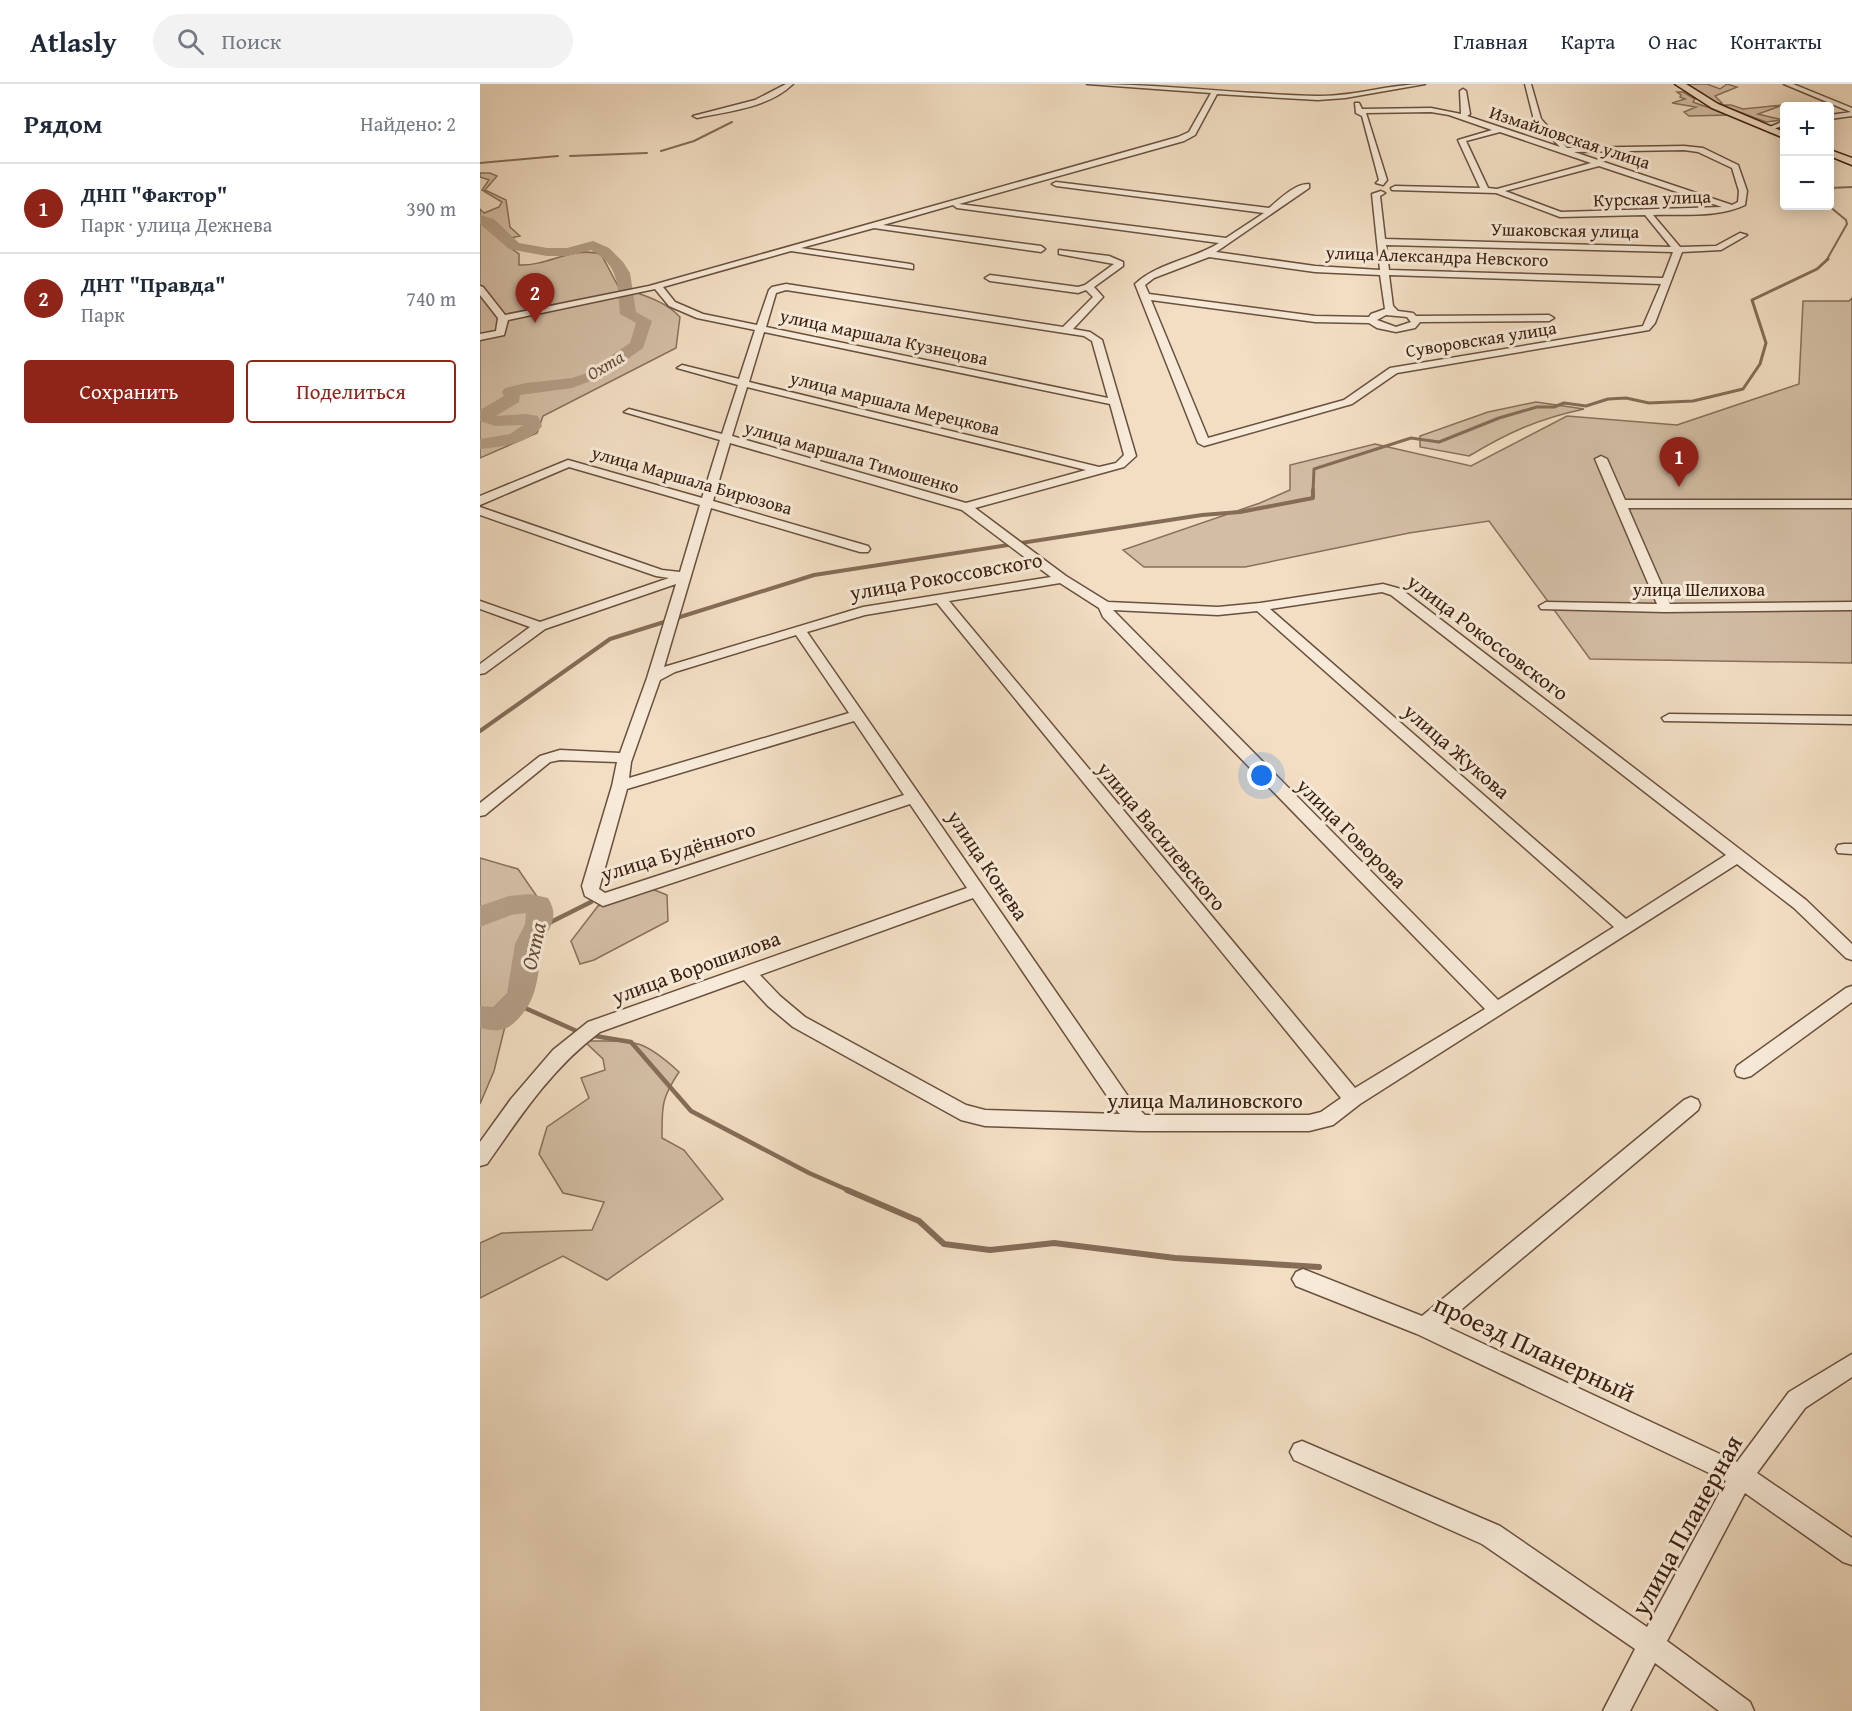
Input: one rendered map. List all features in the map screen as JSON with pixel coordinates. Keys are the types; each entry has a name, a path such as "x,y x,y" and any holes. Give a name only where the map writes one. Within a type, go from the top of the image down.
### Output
{"main road":[{"path":"1680,84 1715,106 1780,133"},
{"path":"1834,155 1852,162"}],"street":[{"path":"697,116 775,95 790,84"},
{"path":"1090,84 1324,98 1422,84"},
{"path":"1528,84 1538,120 1563,145 1564,150"},
{"path":"1787,84 1852,112"},
{"path":"1390,89 1397,92 1358,107 1356,115 1374,180 1390,184 1395,188"},
{"path":"1462,117 1466,114 1463,91"},
{"path":"503,318 653,288 1188,136 1202,119 1215,92"},
{"name":"Измайловская улица","path":"1358,107 1431,110 1462,117 1732,208"},
{"path":"1834,116 1852,112"},
{"path":"1770,129 1780,125"},
{"path":"1484,189 1462,140 1499,129"},
{"name":"Курская улица","path":"1497,190 1560,215 1710,211 1732,208 1742,203 1743,191 1735,167 1700,150 1684,148 1564,150"},
{"path":"1381,193 1395,188 1497,190 1600,163"},
{"path":"1380,182 1368,186 1385,194 1386,242 1390,272 1397,296"},
{"path":"1056,184 1271,211"},
{"path":"1306,186 1208,254 1151,276 1140,284 1144,296 1315,319 1372,320 1384,328 1395,330 1412,326 1416,323 1414,319"},
{"path":"957,206 1226,241"},
{"path":"1648,214 1678,250"},
{"path":"871,226 1041,249"},
{"name":"Ушаковская улица","path":"1386,242 1678,250 1718,248 1743,234"},
{"path":"787,249 910,267"},
{"name":"Суворовская улица","path":"1144,296 1204,443 1348,402 1394,370 1646,327 1650,324 1678,250"},
{"path":"990,278 1068,290 1091,290 1120,264 1109,259 1062,252"},
{"name":"улица Александра Невского","path":"1208,254 1315,269 1666,281"},
{"path":"1390,272 1388,307 1414,319 1549,318"},
{"name":"улица маршала Тимошенко","path":"629,412 966,507 1120,465 1130,456 1097,340 1087,334 786,287 775,289 772,292 726,438"},
{"name":"улица маршала Кузнецова","path":"653,288 672,304 700,316 1114,402"},
{"path":"1066,330 1098,297 1091,290"},
{"path":"480,337 501,333 503,318 481,291"},
{"path":"1372,320 1378,314 1395,310"},
{"name":"улица маршала Мерецкова","path":"682,368 1099,470"},
{"path":"726,438 654,678 625,758 620,786 858,715"},
{"path":"1601,459 1665,608"},
{"name":"улица Маршала Бирюзова","path":"480,501 568,463 864,549"},
{"path":"1622,504 1852,504"},
{"path":"966,507 1062,579"},
{"path":"480,511 660,573 684,577"},
{"path":"480,670 540,626 684,577"},
{"name":"улица Рокоссовского","path":"654,678 670,669 863,611 1062,579 1105,606 1218,611 1260,607 1371,588 1383,588 1396,592 1800,904 1852,954"},
{"name":"улица Василевского","path":"940,599 1353,1099"},
{"path":"480,605 540,626"},
{"name":"улица Говорова","path":"1105,606 1107,614 1497,1010"},
{"name":"улица Шелихова","path":"1546,606 1665,608 1852,606"},
{"name":"улица Жукова","path":"1260,607 1625,927"},
{"name":"улица Конева","path":"799,630 1125,1107 1141,1123"},
{"path":"1669,718 1852,720"},
{"path":"480,811 544,759 560,755 625,758"},
{"name":"улица Будённого","path":"620,786 590,886 591,892 603,900 915,797"},
{"name":"улица Малиновского","path":"747,972 774,1001 799,1022 961,1112 986,1119 1141,1123 1309,1123 1326,1119 1353,1099 1737,856"},
{"name":"улица Ворошилова","path":"480,1158 535,1081 556,1056 584,1033 978,890"},
{"path":"1744,1071 1852,993"},
{"path":"1425,1327 1691,1106"},
{"name":"проезд Планерный","path":"1303,1279 1425,1327 1741,1476 1852,1553"},
{"name":"улица Планерная","path":"1616,1711 1741,1476 1797,1400 1852,1364"},
{"path":"1302,1452 1491,1535 1652,1645 1741,1711"}],"shaded area":[{"path":"1685,84 1707,84 1720,89 1727,84 1737,87 1715,96 1722,103 1718,104"},
{"path":"1677,92 1683,92 1695,99 1693,102 1730,115 1689,116 1684,112 1696,107 1672,103 1685,99"},
{"path":"1721,105 1743,109 1780,105 1758,114 1780,119 1766,122"},
{"path":"480,173 497,176 485,190 506,200 510,227 520,236 506,239 512,249 519,254 519,265 541,263 580,252 601,254 618,286 667,306 680,317 676,348 543,416 537,433 480,458 480,209 484,213 499,207 502,202 482,190 489,180 480,177"},
{"path":"1852,298 1852,663 1590,659 1489,521 1409,533 1245,567 1144,567 1123,550 1260,503 1290,490 1290,465 1375,444 1471,466 1567,416 1677,425 1799,384 1803,301 1849,301"},
{"path":"1536,402 1584,409 1524,427 1469,456 1420,447 1420,436 1488,412"},
{"path":"480,858 518,869 549,914 543,932 525,935 520,957 521,980 512,998 494,1071 480,1104"},
{"path":"652,889 667,895 668,921 594,960 580,964 571,941 598,906"},
{"path":"584,1041 636,1043 655,1052 679,1072 664,1103 662,1138 684,1150 723,1199 607,1280 563,1256 480,1298 480,1243 502,1233 592,1230 604,1202 563,1193 539,1154 547,1127 589,1098 581,1078 605,1070 603,1059"}],"waterway":[{"path":"661,151 694,141 732,122"},
{"path":"570,156 647,153"},
{"path":"480,163 558,156"},
{"path":"1834,188 1852,187"},
{"path":"1826,261 1847,224 1846,220 1834,210"},
{"name":"Охта","path":"480,219 489,222 514,246 547,252 567,252 593,245 604,251 618,265 622,273 625,281 628,314 644,321 637,345 590,377 572,383 511,392 513,398 483,416 495,421 532,420 533,426 515,438 480,444"},
{"path":"1313,491 1314,469 1411,438 1439,442 1499,418 1537,407 1554,407 1564,403 1586,406 1608,399 1626,398 1649,403 1693,401 1743,389 1760,364 1766,343 1752,300 1817,269 1826,261"},
{"path":"480,731 610,639 814,575 1202,515 1240,512 1313,498 1313,491"},
{"path":"539,928 591,902"},
{"name":"Охта","path":"480,917 509,906 523,904 538,905 540,913 539,924 529,944 521,993 509,1010 499,1019 480,1017"},
{"path":"516,1004 581,1033"},
{"path":"589,1035 631,1042 691,1111 809,1173 850,1191"},
{"path":"847,1190 919,1221 944,1244 990,1250 1054,1243 1175,1258 1319,1267"}],"place":[{"name":"ДНТ \"Правда\"","path":"535,323"},
{"name":"ДНП \"Фактор\"","path":"1679,487"}]}
